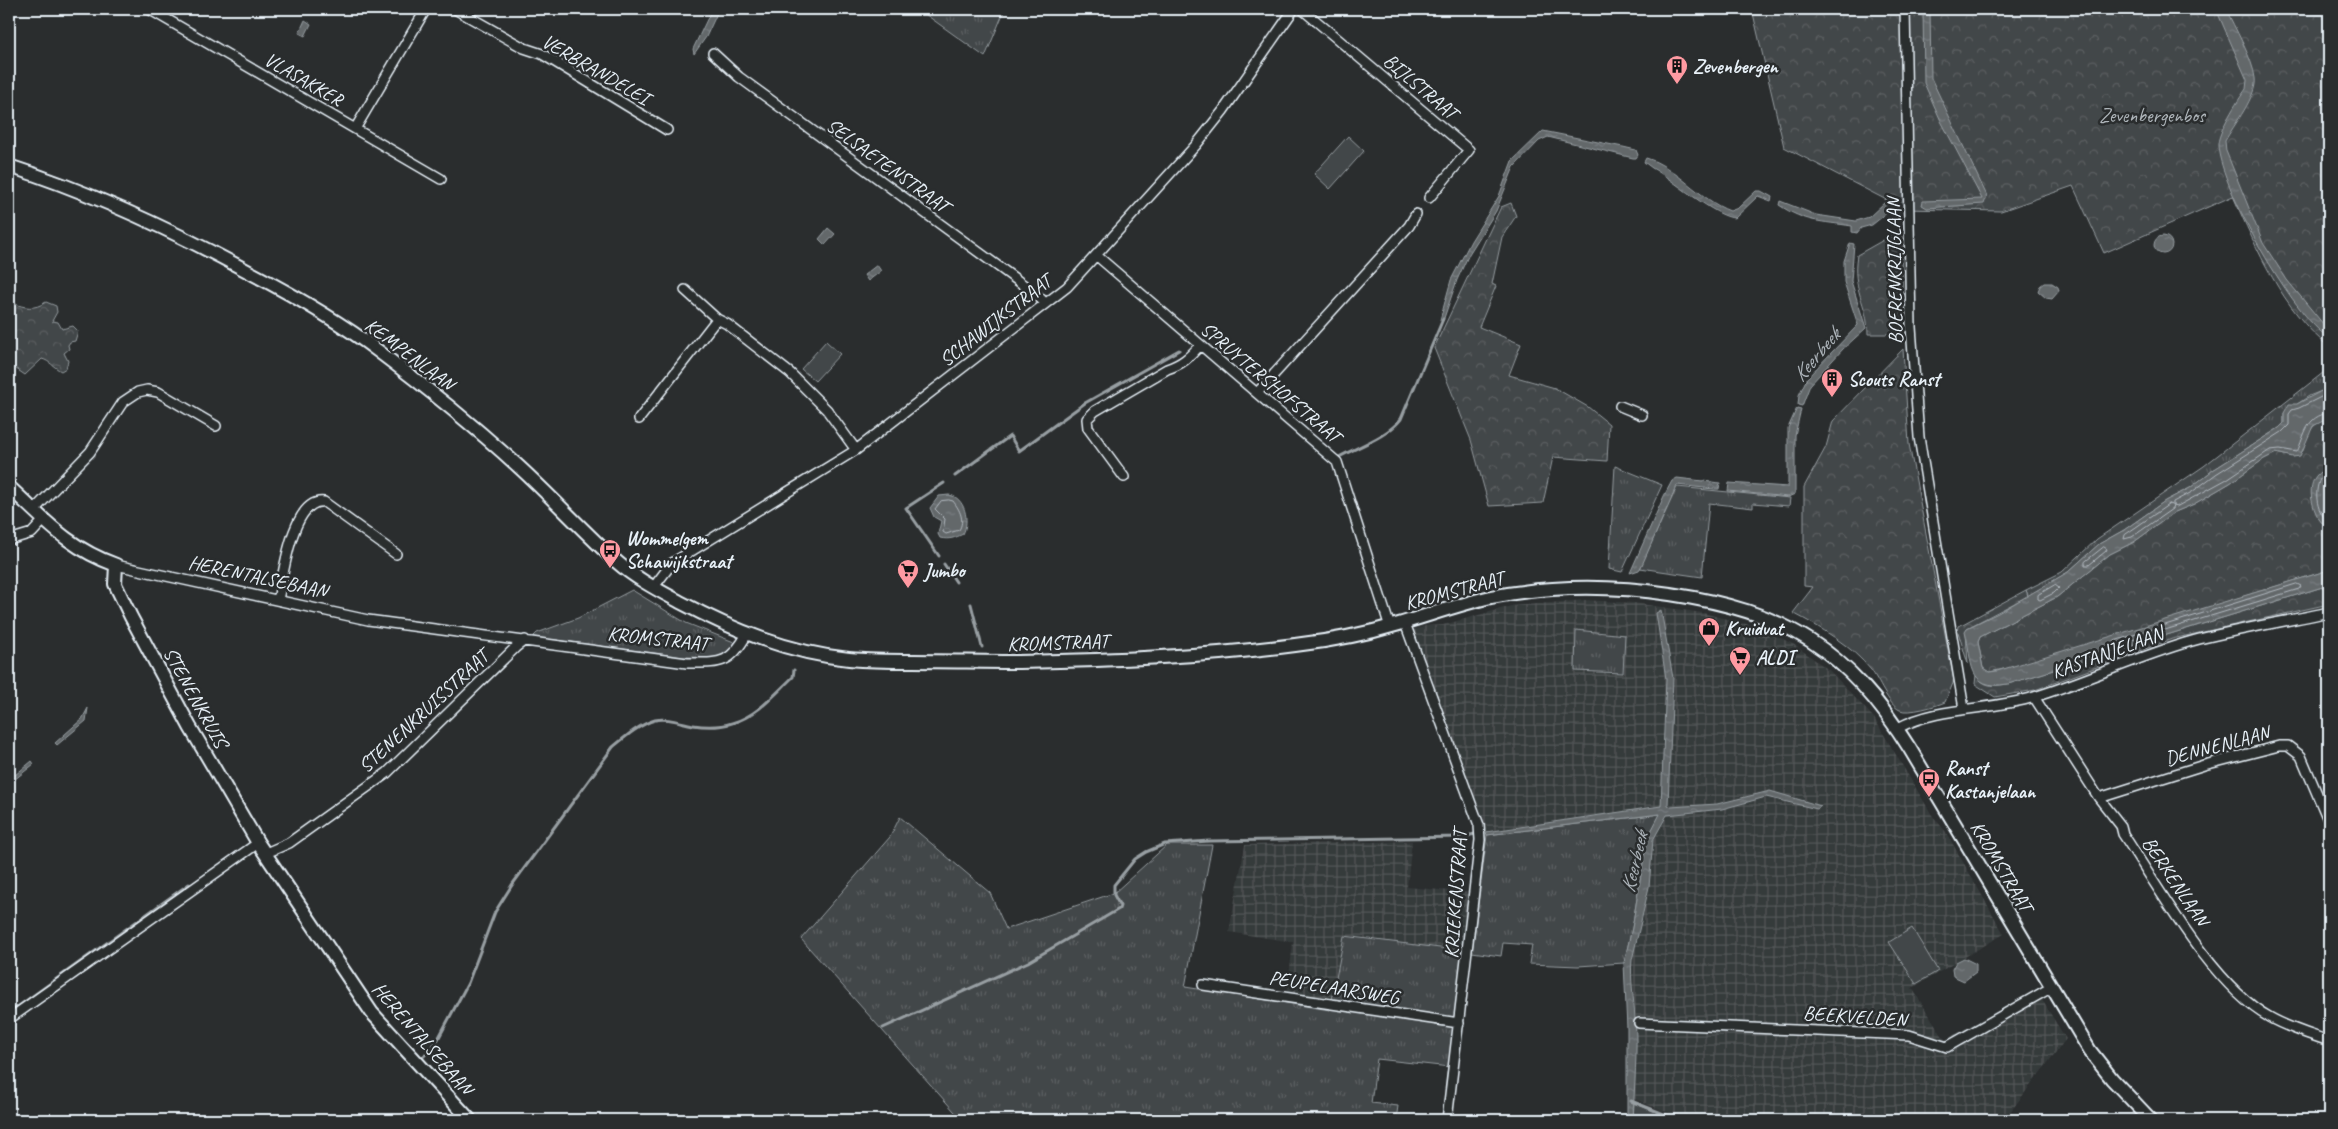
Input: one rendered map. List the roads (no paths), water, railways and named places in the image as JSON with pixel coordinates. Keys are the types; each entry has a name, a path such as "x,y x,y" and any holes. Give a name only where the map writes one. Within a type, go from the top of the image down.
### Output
{"main road":[{"name":"KEMPENLAAN","path":"9,166 54,180 135,214 217,254 297,298 373,347 445,404 516,464 618,563 653,588 717,621 747,634"},
{"name":"HERENTALSEBAAN","path":"9,487 74,546 116,565"},
{"name":"STENENKRUIS","path":"116,565 115,584 131,617 190,727 262,848"},
{"name":"KROMSTRAAT","path":"747,634 806,652 850,659 990,662 1090,660 1252,650 1327,640 1390,627 1470,602 1555,587 1586,586 1632,590 1704,599 1746,609 1793,629 1815,643 1854,676 1898,728 2090,1051 2112,1079 2151,1120"},
{"name":"HERENTALSEBAAN","path":"262,848 372,1012 470,1120"}],"street":[{"name":"VLASAKKER","path":"149,9 441,179"},
{"path":"356,129 426,9"},
{"name":"VERBRANDELEI","path":"455,9 524,48 542,54 667,130"},
{"name":"SCHAWIJKSTRAAT","path":"653,588 668,567 676,560 856,450 1067,287 1196,145 1233,97 1294,9"},
{"name":"BIJLSTRAAT","path":"1302,9 1469,150 1429,198"},
{"name":"BOERENKRIJGLAAN","path":"1905,9 1911,327 1919,437 1964,709"},
{"name":"SELSAETENSTRAAT","path":"713,53 740,78 1036,294 1045,303"},
{"path":"1257,393 1409,226 1416,214"},
{"name":"SPRUYTERSHOFSTRAAT","path":"1096,255 1337,462 1390,627"},
{"path":"685,290 717,319 727,324 790,373 827,410 856,450"},
{"path":"639,419 717,319"},
{"path":"1124,477 1088,428 1087,419 1095,411 1127,392 1168,369 1180,365 1200,345"},
{"path":"34,510 90,452 118,408 130,395 147,390 158,392 216,426"},
{"path":"1620,406 1642,415"},
{"path":"278,600 293,530 310,505 317,501 324,502 396,554"},
{"path":"9,540 32,533 44,520"},
{"name":"HERENTALSEBAAN","path":"116,565 375,621 525,640"},
{"name":"KASTANJELAAN","path":"1898,728 1908,723 1964,709 1993,706 2034,697 2192,641 2329,612"},
{"name":"KRIEKENSTRAAT","path":"1405,622 1479,825 1480,840 1460,1023 1447,1120"},
{"name":"KROMSTRAAT","path":"525,640 676,662 718,663 728,660 738,650 747,634"},
{"name":"STENENKRUISSTRAAT","path":"9,1019 262,848 289,843 387,773 525,640"},
{"name":"BERKENLAAN","path":"2034,697 2099,798 2121,826 2134,850 2217,971 2240,994 2268,1017 2296,1030 2329,1041"},
{"name":"DENNENLAAN","path":"2099,798 2204,765 2279,746 2288,746 2301,756 2329,822"},
{"name":"PEUPELAARSWEG","path":"1203,985 1460,1023"},
{"name":"BEEKVELDEN","path":"1639,1023 1909,1035 1947,1047 2052,987"}],"water":[{"path":"712,9 719,9 706,37 694,54 693,49"},
{"path":"1923,9 1930,9 1931,78 1987,196 1984,204 1927,208 1922,205 1923,201 1982,199 1941,121 1924,83"},
{"path":"2216,9 2226,9 2247,53 2255,78 2253,93 2225,141 2226,151 2263,243 2287,280 2329,331 2329,338 2314,325 2297,305 2279,279 2245,220 2222,166 2218,146 2221,133 2246,89 2247,80"},
{"path":"305,20 311,24 305,36 299,33"},
{"path":"1543,131 1636,150 1638,155 1636,158 1633,158 1548,137 1539,141 1514,167 1496,211 1469,254 1457,280 1443,321 1440,320 1451,280 1471,241 1499,196 1512,161"},
{"path":"1646,158 1667,168 1708,199 1730,211 1738,208 1756,191 1761,191 1772,197 1771,201 1758,196 1735,218 1727,216 1705,205 1652,168 1644,162"},
{"path":"1780,201 1816,215 1856,221 1869,217 1884,203 1892,203 1893,208 1872,225 1861,228 1857,233 1852,232 1852,226 1814,220 1797,215 1779,205"},
{"path":"828,228 835,234 825,245 819,239"},
{"path":"2163,236 2169,239 2172,245 2169,251 2163,254 2157,251 2154,245 2157,239"},
{"path":"1850,243 1854,244 1851,281 1866,328 1843,349 1810,385 1802,406 1798,405 1799,395 1807,378 1858,325 1844,282 1844,261"},
{"path":"877,265 881,271 868,281 864,275"},
{"path":"2044,283 2052,283 2058,287 2059,291 2052,299 2046,298 2038,291"},
{"path":"2329,387 2329,418 2313,426 2300,456 2293,457 2276,453 2264,459 2230,483 2194,504 2175,512 2134,542 2110,554 2057,597 1980,637 1978,642 1983,668 1989,672 1997,671 2329,570 2329,585 2008,684 1994,685 1985,683 1978,678 1971,663 1965,631 1967,628 1998,613 2068,572 2099,544 2124,530 2165,501 2190,488 2213,470 2279,428 2284,423 2284,413 2289,404 2297,404"},
{"path":"1797,408 1801,409 1795,435 1795,494 1788,497 1728,491 1729,483 1788,487 1788,428"},
{"path":"2329,468 2329,530 2320,521 2316,512 2311,497 2311,489 2316,476 2321,471"},
{"path":"1677,478 1720,483 1719,489 1677,485 1642,565 1639,570 1630,573 1664,496 1672,481"},
{"path":"949,495 959,500 965,510 966,523 963,534 943,539 938,534 941,521 934,517 930,508 939,496"},
{"path":"1661,610 1673,678 1668,805 1671,807 1717,804 1770,791 1821,806 1817,809 1766,797 1722,809 1667,815 1653,840 1649,887 1632,960 1631,974 1636,1031 1636,1057 1633,1120 1627,1120 1627,1029 1624,963 1647,839 1660,814 1487,835 1486,832 1661,806 1666,679 1656,613"},
{"path":"88,708 86,721 57,745 55,743 82,719"},
{"path":"32,761 34,764 9,784 9,780"},
{"path":"1964,958 1976,964 1976,972 1964,981 1953,976 1952,969 1956,962"}],"waterway":[{"path":"1339,457 1381,436 1401,419 1443,319"},
{"path":"955,476 1010,436 1019,451 1085,403 1179,350"},
{"path":"939,556 906,508 944,483"},
{"path":"944,564 956,582"},
{"path":"971,604 982,647"},
{"path":"424,1056 437,1041 468,983 495,912 512,885 613,747 638,728 655,720 670,720 708,726 723,725 741,720 758,710 772,697 793,677 794,670"},
{"path":"883,1028 1028,962 1119,909 1120,906 1114,895 1114,885 1135,859 1165,844 1209,841 1462,837 1475,834"},
{"path":"9,1013 189,884"},
{"path":"1631,1101 1679,1120"}],"place":[{"name":"Zevenbergen","path":"1677,85"},
{"name":"Scouts Ranst","path":"1832,398"},
{"name":"Wommelgem Schawijkstraat","path":"610,569"},
{"name":"Jumbo","path":"908,589"},
{"name":"Kruidvat","path":"1709,647"},
{"name":"ALDI","path":"1740,676"},
{"name":"Ranst Kastanjelaan","path":"1929,798"}],"park label":[{"name":"Zevenbergenbos","path":"2152,115"}],"water label":[{"name":"Keerbeek","path":"1816,355"},
{"name":"Keerbeek","path":"1634,862"}]}
